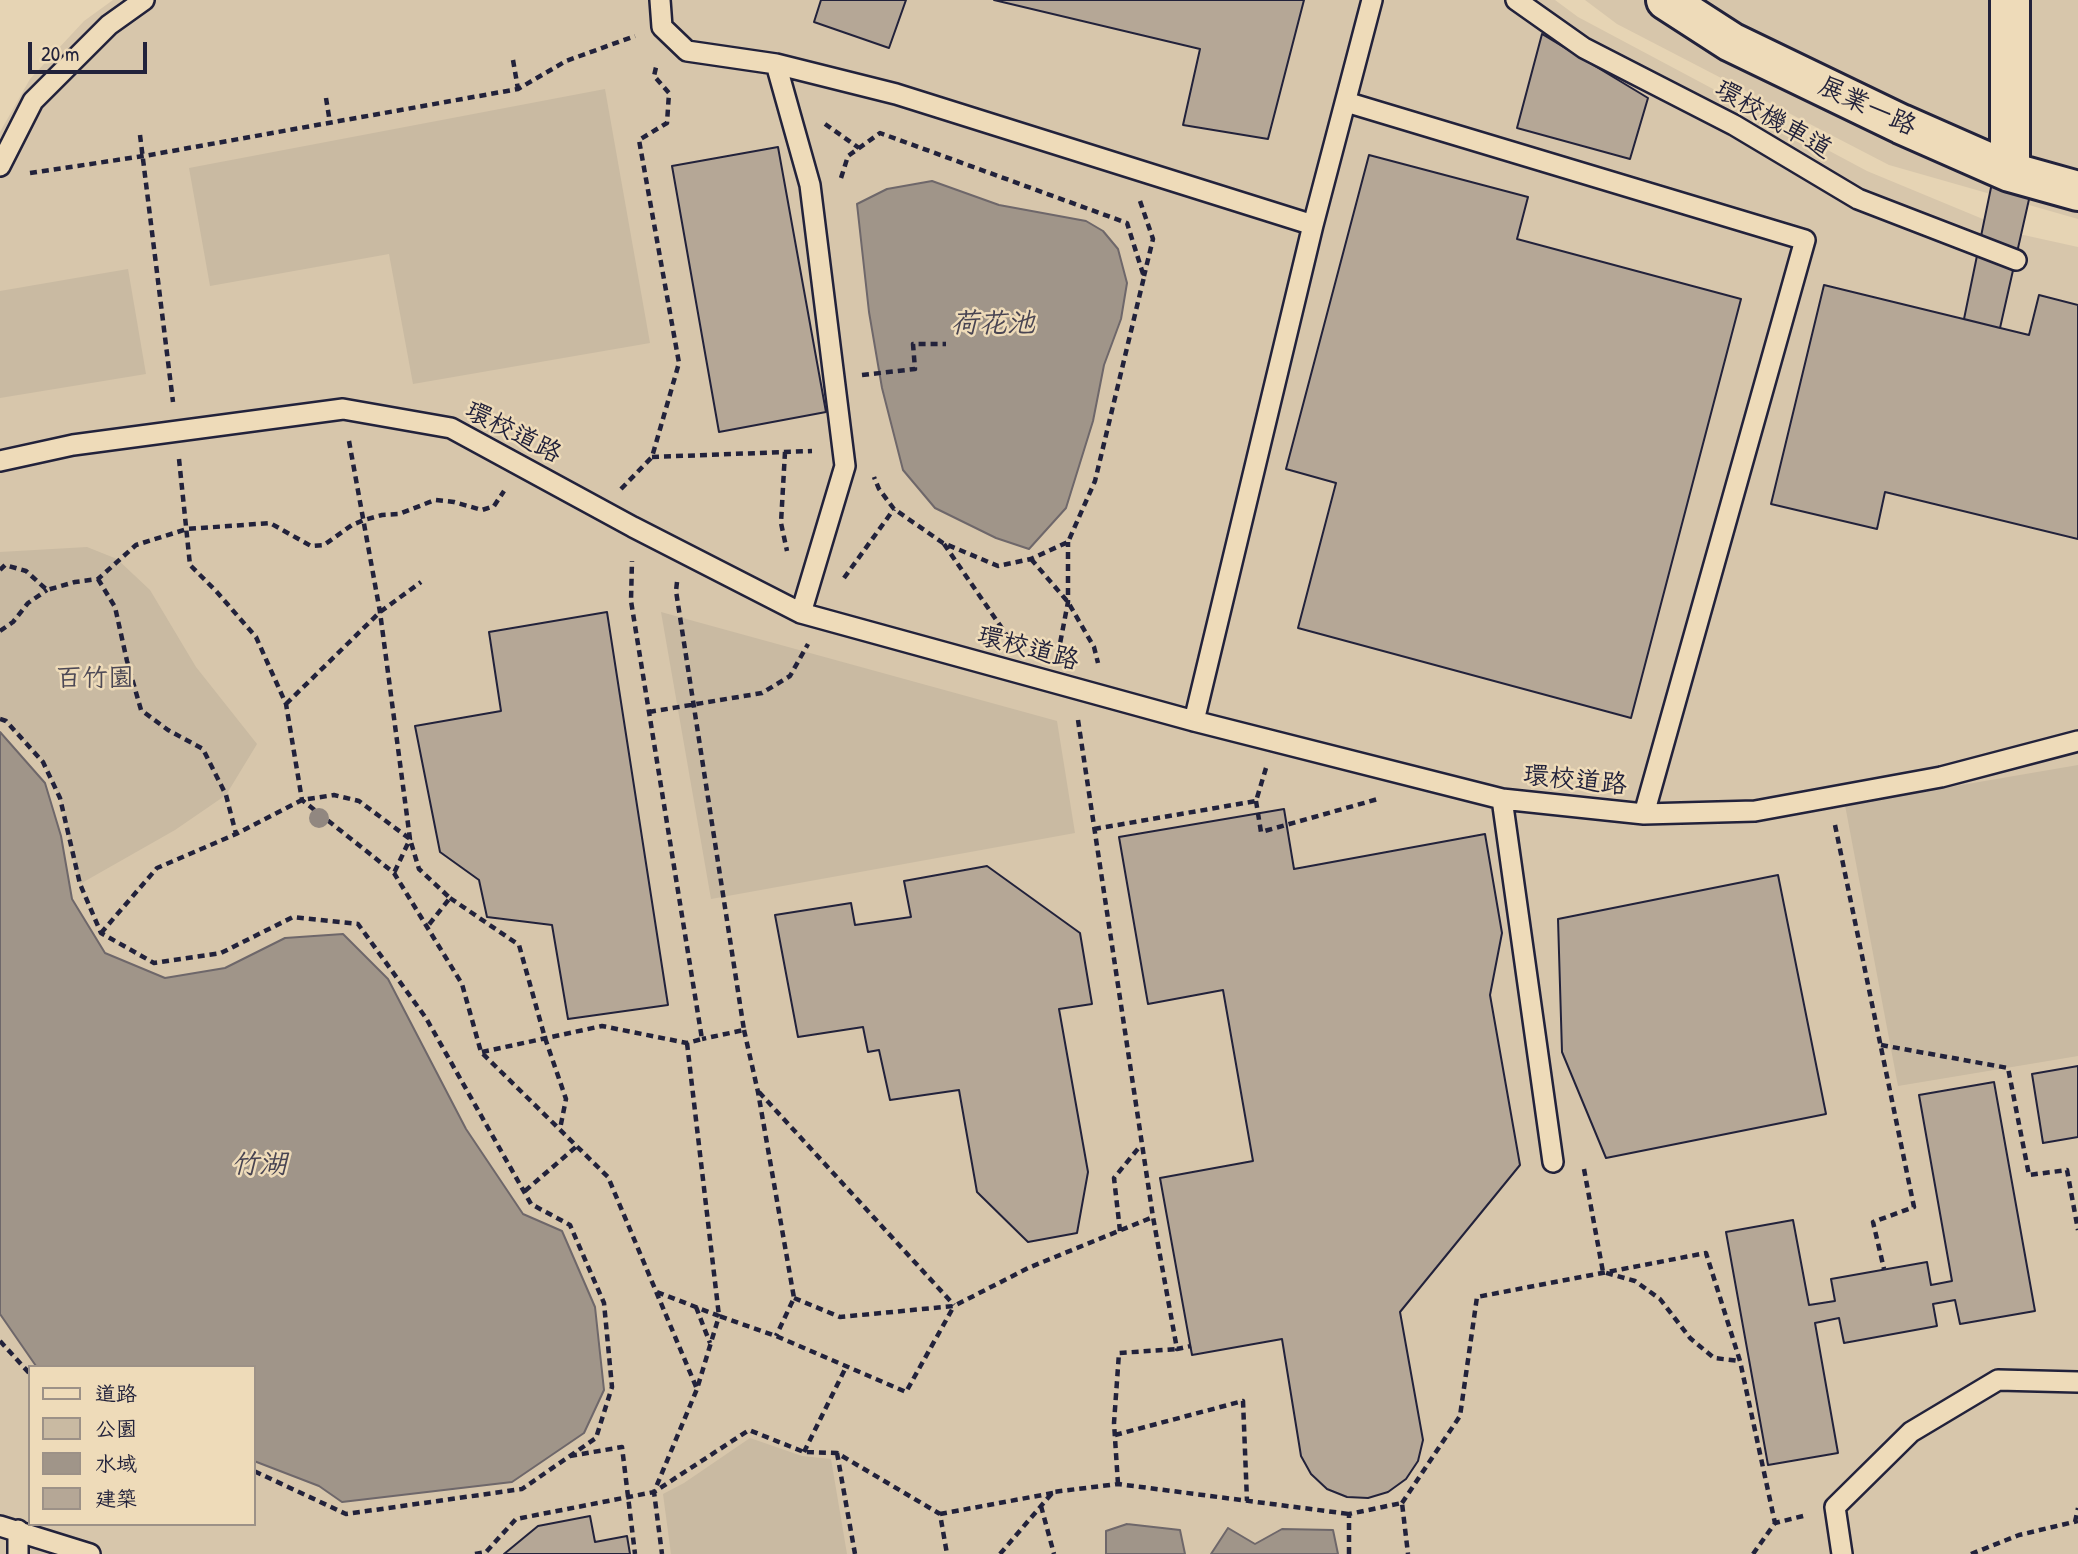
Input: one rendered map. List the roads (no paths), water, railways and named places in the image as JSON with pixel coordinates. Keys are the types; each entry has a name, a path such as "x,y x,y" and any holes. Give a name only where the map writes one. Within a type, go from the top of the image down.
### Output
{"street":[{"name":"展業一路","path":"1666,0 1731,41 1901,124 2010,172 2078,191"},
{"path":"2010,0 2010,172"}],"lane":[{"path":"0,166 33,101 108,25 144,0"},
{"path":"660,0 669,33 687,51 776,64 896,94 1313,225"},
{"path":"1194,721 1313,225 1372,0"},
{"name":"環校機車道","path":"1516,0 1584,48 1734,125 1858,199 2016,260"},
{"path":"776,64 810,186 845,466 809,615"},
{"path":"1346,102 1805,240 1644,814"},
{"name":"環校道路","path":"0,461 73,445 343,409 451,428 633,527 809,615 1107,698 1502,799 1644,814 1755,811 1941,777 2078,741"},
{"path":"1502,799 1553,1162"},
{"path":"1842,1554 1835,1507 1911,1432 1998,1380 2078,1382"},
{"path":"9,1528 18,1554"},
{"path":"9,1528 90,1554"}],"water":[{"name":"荷花池","path":"932,181 999,205 1086,221 1103,231 1118,249 1127,283 1121,319 1104,365 1093,421 1066,508 1029,549 996,538 935,508 903,470 882,388 869,312 857,204 887,189"},
{"name":"竹湖","path":"0,732 45,783 61,836 72,899 105,953 165,978 225,968 285,938 343,934 388,979 466,1129 523,1214 562,1231 595,1307 604,1390 584,1433 512,1482 342,1502 319,1486 256,1462 256,1365 35,1365 0,1314"},
{"path":"1127,1524 1180,1530 1185,1554 1106,1554 1106,1531"},
{"path":"1228,1528 1255,1544 1282,1529 1333,1530 1338,1554 1211,1554"}],"park label":[{"name":"百竹園","path":"95,679"}]}
